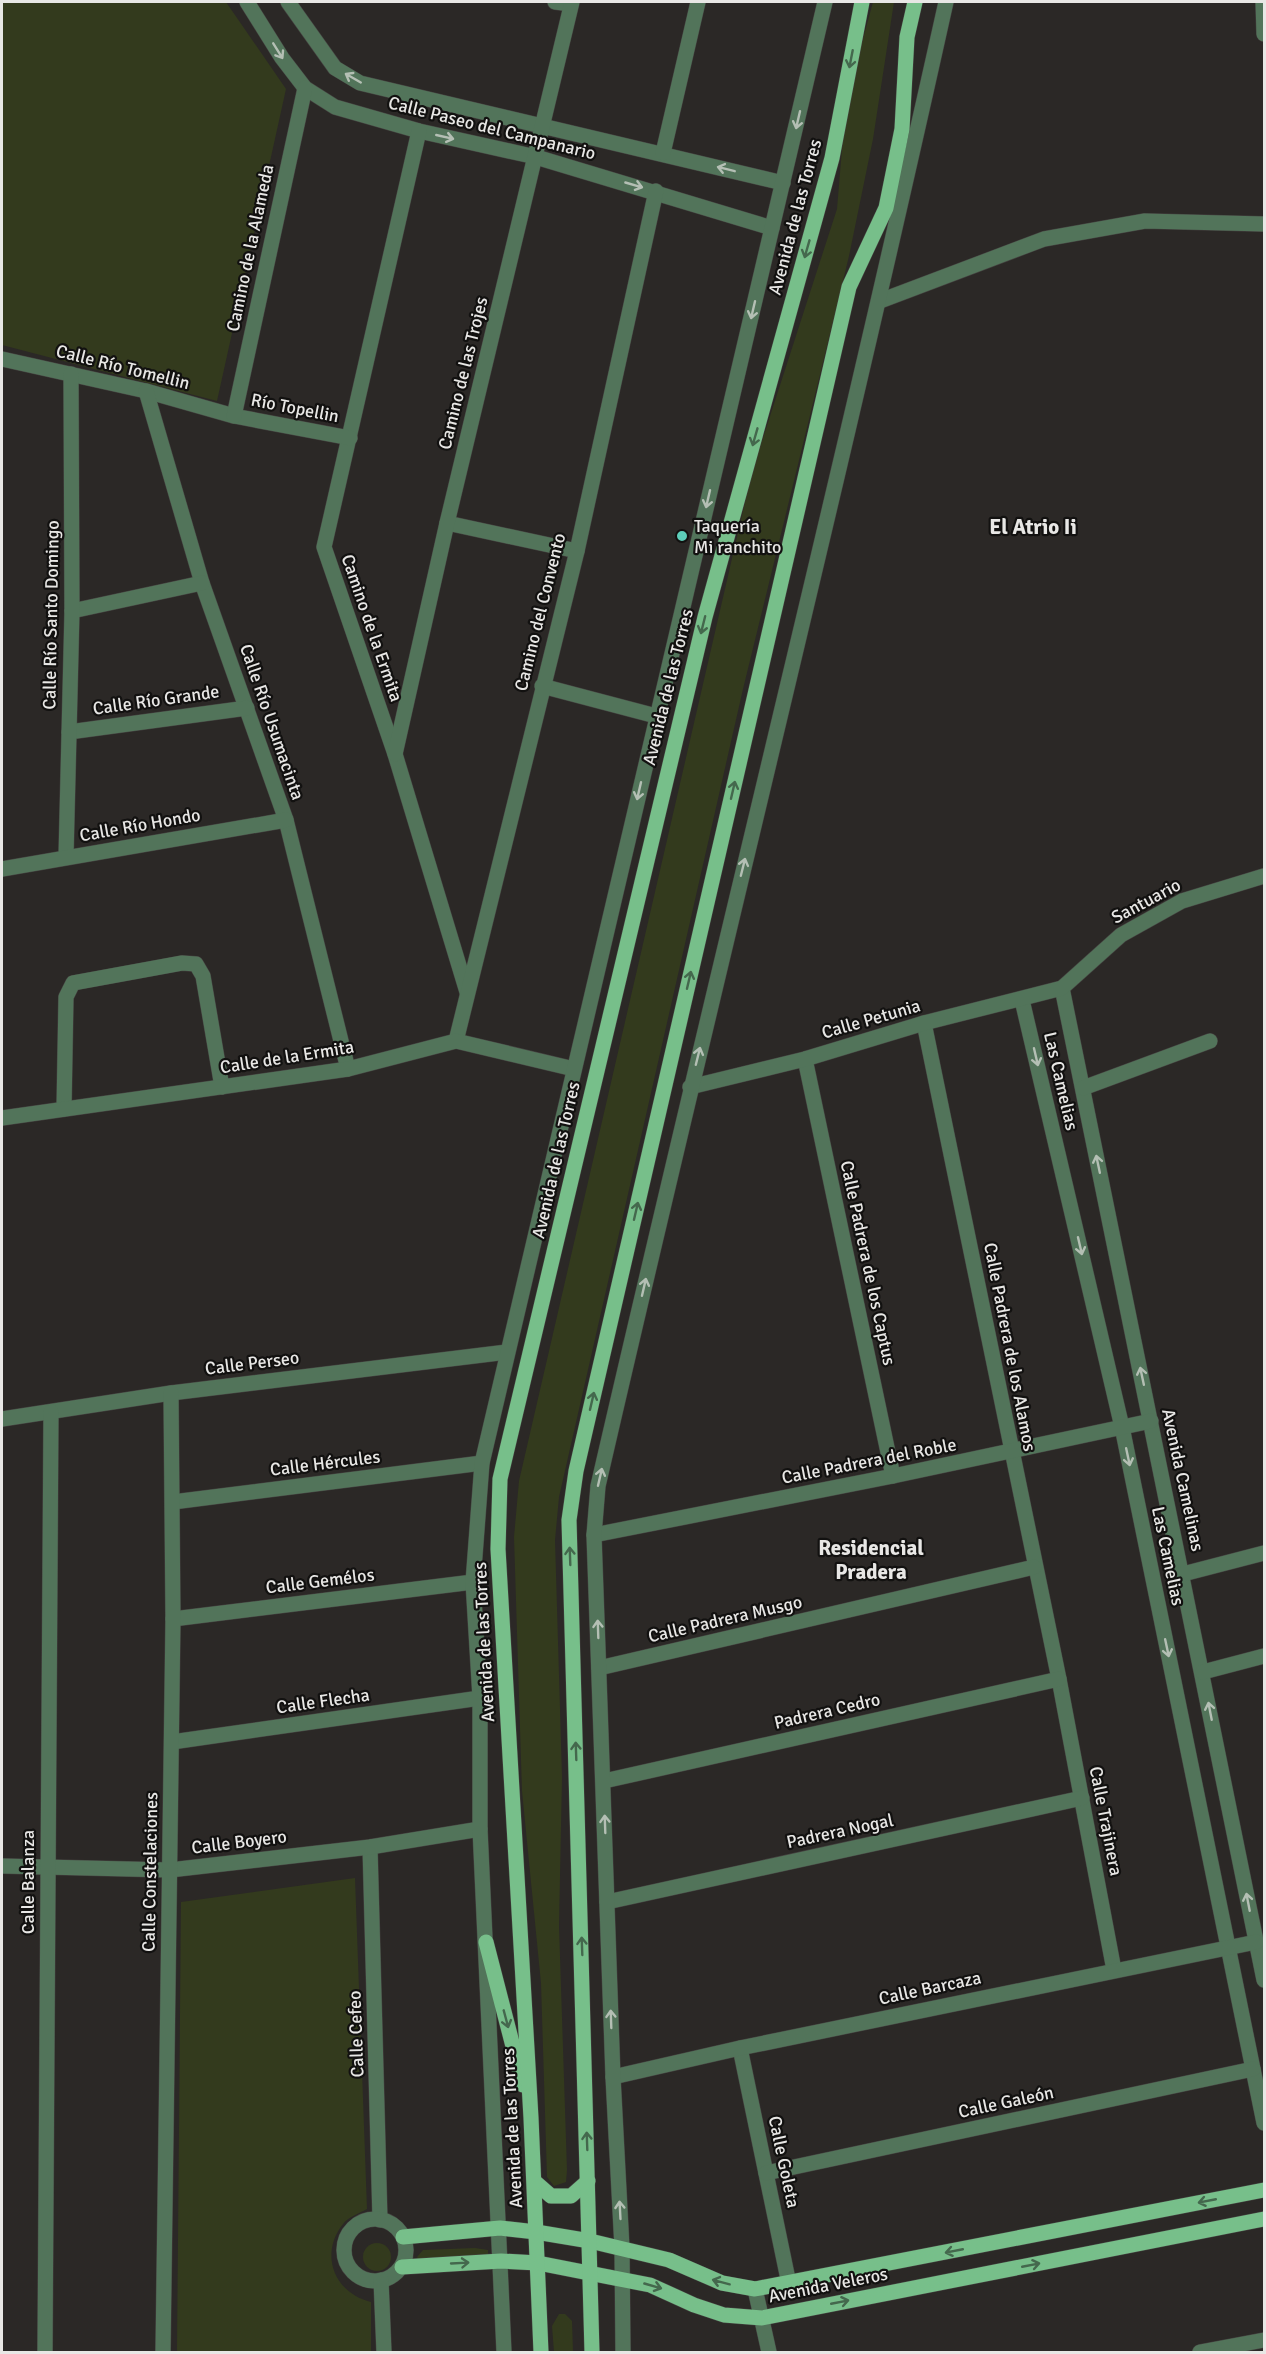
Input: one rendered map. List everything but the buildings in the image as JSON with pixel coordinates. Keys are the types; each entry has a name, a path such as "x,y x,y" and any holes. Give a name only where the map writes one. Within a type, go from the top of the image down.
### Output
{"main road":[{"name":"Avenida de las Torres","path":"541,2352 531,2118 498,1549 500,1479 705,617 832,159 862,2"},
{"path":"592,2352 569,1520 576,1471 849,287 886,208 902,129 907,37 915,2"},
{"path":"486,1942 531,2118"},
{"path":"534,2182 550,2196 571,2196 588,2181"},
{"name":"Avenida Veleros","path":"403,2237 500,2228 536,2232 590,2241 669,2260 722,2283 755,2289 1264,2190"},
{"name":"Avenida Veleros","path":"402,2266 501,2261 538,2262 651,2285 694,2305 724,2315 762,2318 1264,2219"}],"street":[{"name":"Calle Paseo del Campanario","path":"247,2 282,58 305,88 335,106 419,131 536,157 656,191 772,228"},
{"name":"Calle Paseo del Campanario","path":"288,2 335,68 360,83 783,183"},
{"path":"555,2 572,3"},
{"path":"663,153 698,2"},
{"name":"Avenida de las Torres","path":"504,2352 480,1829 480,1698 473,1582 482,1463 825,2"},
{"path":"623,2352 622,2248 613,2077 594,1535 598,1486 690,1087 880,301 946,2"},
{"path":"1263,2 1264,34"},
{"name":"Camino de las Trojes","path":"395,754 447,523 572,3"},
{"name":"Camino de la Alameda","path":"234,416 305,88"},
{"name":"Camino de la Ermita","path":"419,131 324,547 395,754 468,992"},
{"name":"Camino del Convento","path":"456,1041 576,551 656,191"},
{"path":"880,301 1044,239 1145,220 1264,224"},
{"name":"Calle Río Tomellin","path":"2,359 146,391 234,416"},
{"name":"Calle Río Santo Domingo","path":"66,857 72,611 71,374"},
{"name":"Calle Río Usumacinta","path":"146,391 202,583 286,820 348,1069"},
{"name":"Río Topellin","path":"234,416 350,438"},
{"path":"447,523 576,551"},
{"path":"72,611 202,583"},
{"path":"542,686 656,716"},
{"name":"Calle Río Grande","path":"69,732 247,708"},
{"name":"Calle Río Hondo","path":"2,868 286,820"},
{"name":"Santuario","path":"1062,988 1121,935 1182,901 1264,876"},
{"path":"64,1109 66,997 73,983 182,963 196,964 203,976 222,1087"},
{"name":"Calle Petunia","path":"690,1087 805,1059 924,1023 1062,988"},
{"name":"Avenida Camelinas","path":"1062,988 1264,1980"},
{"name":"Las Camelias","path":"1022,1000 1122,1427 1264,2123"},
{"name":"Calle Padrera de los Alamos","path":"924,1023 1034,1567 1059,1679"},
{"name":"Calle de la Ermita","path":"2,1118 348,1069 456,1041 574,1069"},
{"path":"1083,1088 1210,1041"},
{"name":"Calle Padrera de los Captus","path":"805,1059 893,1476"},
{"name":"Calle Perseo","path":"2,1419 171,1393 507,1352"},
{"name":"Calle Constelaciones","path":"163,2352 172,1742 171,1393"},
{"name":"Calle Balanza","path":"45,2352 51,1412"},
{"name":"Calle Padrera del Roble","path":"594,1535 893,1476 1151,1421"},
{"name":"Calle Hércules","path":"172,1502 482,1463"},
{"path":"1183,1574 1264,1553"},
{"name":"Calle Padrera Musgo","path":"599,1668 1034,1567"},
{"name":"Calle Gemélos","path":"173,1619 473,1582"},
{"path":"1203,1672 1264,1656"},
{"name":"Padrera Cedro","path":"604,1782 1059,1679"},
{"name":"Calle Trajinera","path":"1059,1679 1114,1970"},
{"name":"Calle Flecha","path":"172,1742 480,1698"},
{"name":"Padrera Nogal","path":"607,1902 1082,1798"},
{"name":"Calle Boyero","path":"2,1866 170,1870 370,1847 480,1829"},
{"name":"Calle Cefeo","path":"370,1847 380,2220"},
{"name":"Calle Barcaza","path":"613,2077 740,2048 1256,1942"},
{"name":"Calle Goleta","path":"740,2048 789,2284"},
{"name":"Calle Galeón","path":"766,2173 1253,2069"},
{"path":"380,2220 390,2223 403,2237 405,2257 402,2266 395,2274 381,2280 366,2280 357,2276 350,2268 344,2248 352,2229 361,2223 380,2220"},
{"path":"381,2280 384,2352"},
{"path":"755,2289 769,2352"},
{"path":"1200,2352 1264,2340"}],"green space":[{"path":"2,2 226,2 286,89 217,401 2,345"},
{"path":"873,2 894,2 873,139 849,256 743,689 559,1497 555,1540 562,1777 559,1926 567,2170 566,2182 554,2186 547,2177 541,1983 522,1791 514,1537 519,1481 752,472 837,209 846,101"},
{"path":"355,1878 367,2209 343,2224 332,2248 332,2259 334,2271 348,2290 371,2302 371,2352 177,2352 181,1902"},
{"path":"377,2243 387,2247 391,2257 387,2267 377,2271 367,2267 363,2257 367,2247"},
{"path":"475,2248 488,2250 488,2254 420,2261 417,2257 423,2250"},
{"path":"559,2314 565,2314 572,2321 573,2352 554,2352 552,2326"}],"place":[{"name":"Taquería Mi ranchito","path":"682,536"}],"district":[{"name":"El Atrio Ii","path":"1033,527"},
{"name":"Residencial Pradera","path":"871,1560"}]}
